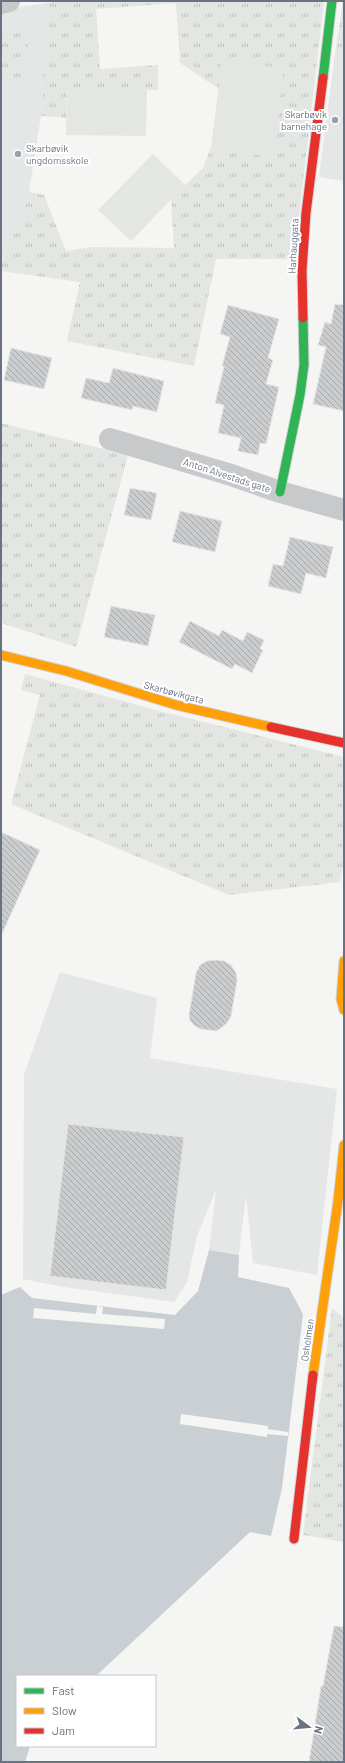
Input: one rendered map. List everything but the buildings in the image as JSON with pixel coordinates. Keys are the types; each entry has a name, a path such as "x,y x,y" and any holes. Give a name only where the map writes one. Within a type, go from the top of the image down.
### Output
{"street":[{"path":"1,3 9,1"},
{"name":"Harhauggata","path":"280,492 300,395 304,365 302,270 306,213 332,1"},
{"name":"Anton Alvestads gate","path":"110,439 228,474 280,492 344,510"},
{"name":"Skarbøvikgata","path":"1,656 66,672 176,705 344,743"},
{"path":"344,961 341,999 344,1010"},
{"name":"Osholmen","path":"294,1539 308,1410 338,1201 344,1145"}],"shaded area":[{"name":"Skarbøvik ungdomsskole","path":"47,3 41,116 29,192 1,265 1,12 19,7"},
{"name":"Skarbøvik barnehage","path":"334,61 344,63 344,181 319,177"},
{"path":"60,972 157,998 150,1058 337,1089 317,1275 253,1263 246,1196 239,1255 209,1250 216,1190 197,1236 187,1282 174,1302 64,1287 23,1279 24,1075"},
{"path":"209,1250 239,1255 238,1277 289,1288 303,1314 282,1488 271,1536 250,1532 97,1675 16,1675 16,1747 30,1747 25,1762 1,1762 1,1295 20,1287 32,1298 175,1315 198,1291"}],"green space":[{"path":"59,1 324,1 294,259 216,259 194,366 67,341 80,282 1,271 1,265 29,192 44,195 66,251 91,247 174,248 171,199 203,168 211,147 272,157 222,61 219,89 180,63 176,3 96,9 100,69 158,65 158,90 67,89 66,118 41,116 47,3"},
{"path":"344,1 344,63 334,61"},
{"path":"23,28 29,40 23,78 8,82 3,66 1,67 1,34"},
{"path":"222,61 284,68 273,157 211,147"},
{"path":"67,89 147,90 146,136 66,135"},
{"path":"153,154 185,185 131,241 98,210"},
{"path":"1,423 128,455 76,647 1,623"},
{"path":"25,674 156,710 344,757 344,861 340,882 229,895 11,804 40,695 21,690"},
{"path":"332,1308 344,1318 344,1542 303,1535"}],"pier":[{"path":"97,1306 103,1307 102,1314 165,1319 164,1329 33,1318 34,1308 96,1314"},
{"path":"181,1414 268,1426 268,1429 288,1432 288,1436 267,1434 267,1437 180,1424"}],"traffic: fast":[{"path":"323,78 332,1"},
{"path":"280,492 300,395 304,365 303,318"}],"traffic: slow":[{"path":"1,655 66,671 176,705 271,727"},
{"path":"344,961 341,999 344,1010"},
{"path":"313,1375 338,1201 344,1145"}],"traffic: jam":[{"path":"303,318 302,270 306,213 323,78"},
{"path":"271,727 344,743"},
{"path":"294,1539 313,1375"}],"place":[{"name":"Skarbøvik barnehage","path":"335,120"},
{"name":"Skarbøvik ungdomsskole","path":"18,154"}]}
